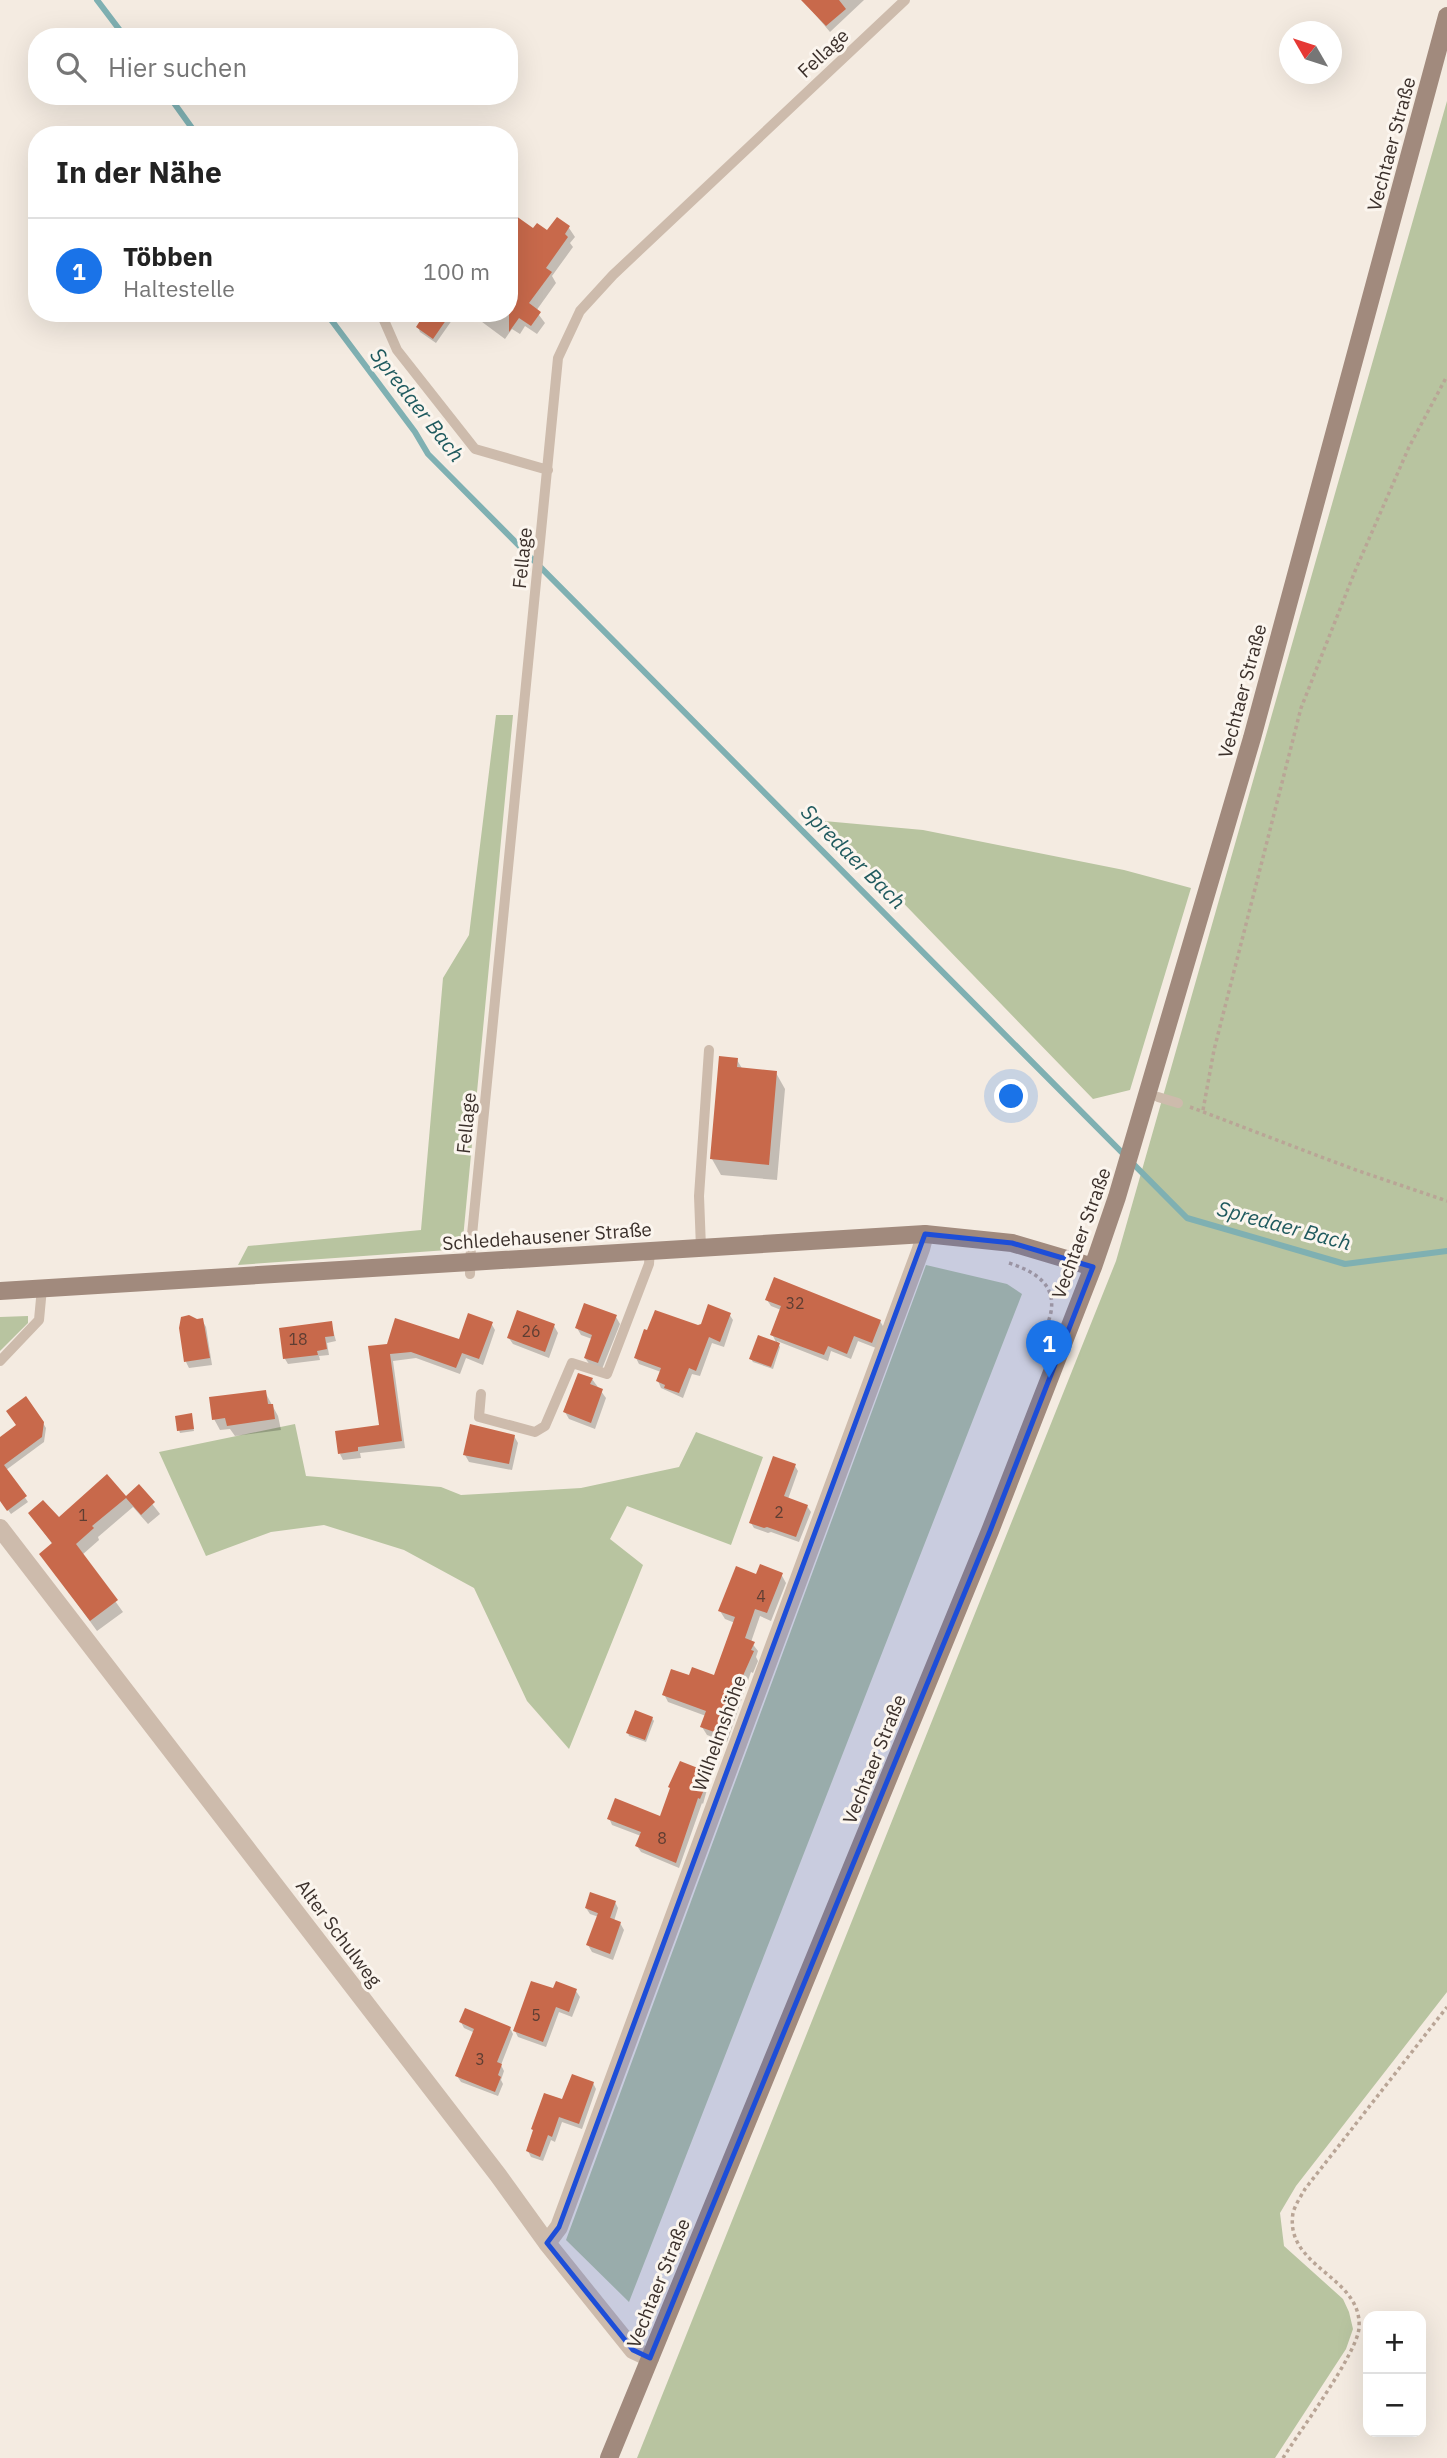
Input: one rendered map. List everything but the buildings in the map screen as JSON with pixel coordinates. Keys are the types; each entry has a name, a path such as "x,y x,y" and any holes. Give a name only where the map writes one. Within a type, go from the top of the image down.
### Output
{"main road":[{"name":"Vechtaer Straße","path":"609,2458 990,1531 1093,1267 1117,1198 1252,738 1447,16"},
{"name":"Schledehausener Straße","path":"0,1291 470,1268 650,1250 925,1234 1012,1243 1093,1267"}],"street":[{"name":"Wilhelmshöhe","path":"547,2243 559,2228 925,1234"},
{"name":"Alter Schulweg","path":"0,1528 498,2175 547,2243 633,2350 649,2358"}],"lane":[{"name":"Fellage","path":"470,1268 558,358 580,311 613,275 905,0"},
{"path":"385,322 397,350 475,449 548,470"},
{"path":"701,1248 699,1196 709,1050"},
{"path":"1158,1097 1178,1103"},
{"path":"481,1394 479,1417 535,1432 545,1426 572,1363 607,1374 649,1264 650,1250"},
{"path":"0,1360 39,1320 42,1288"}],"path":[{"path":"1203,1110 1214,1050 1301,708 1355,571 1409,447 1447,376"},
{"path":"1178,1103 1203,1110 1353,1170 1447,1201"},
{"path":"1283,2458 1349,2354 1359,2330 1357,2308 1349,2295 1301,2251 1293,2231 1293,2211 1305,2189 1447,2007"}],"highlighted area":[{"path":"925,1234 1012,1243 1093,1267 990,1531 650,2358 633,2350 547,2243 559,2227"}],"green space":[{"path":"1447,101 1447,1992 1296,2186 1280,2213 1284,2246 1343,2299 1353,2329 1346,2349 1275,2458 637,2458 1116,1261"},
{"path":"496,715 513,715 462,1249 238,1265 248,1246 421,1230 443,978 469,935"},
{"path":"824,821 923,830 1124,870 1191,888 1130,1090 1093,1099"},
{"path":"926,1265 1007,1284 1022,1294 629,2302 566,2240"},
{"path":"28,1316 28,1323 0,1351 0,1317"},
{"path":"295,1424 306,1476 441,1487 461,1495 581,1488 679,1467 696,1432 763,1457 731,1545 627,1506 610,1539 643,1565 569,1749 527,1701 474,1588 404,1550 324,1525 271,1532 206,1556 159,1452"}],"waterway":[{"name":"Spredaer Bach","path":"97,0 118,28"},
{"name":"Spredaer Bach","path":"175,105 191,126"},
{"name":"Spredaer Bach","path":"333,322 415,432 428,454 1187,1218 1345,1264 1447,1251"}],"place":[{"name":"Többen","path":"1049,1378"}]}
